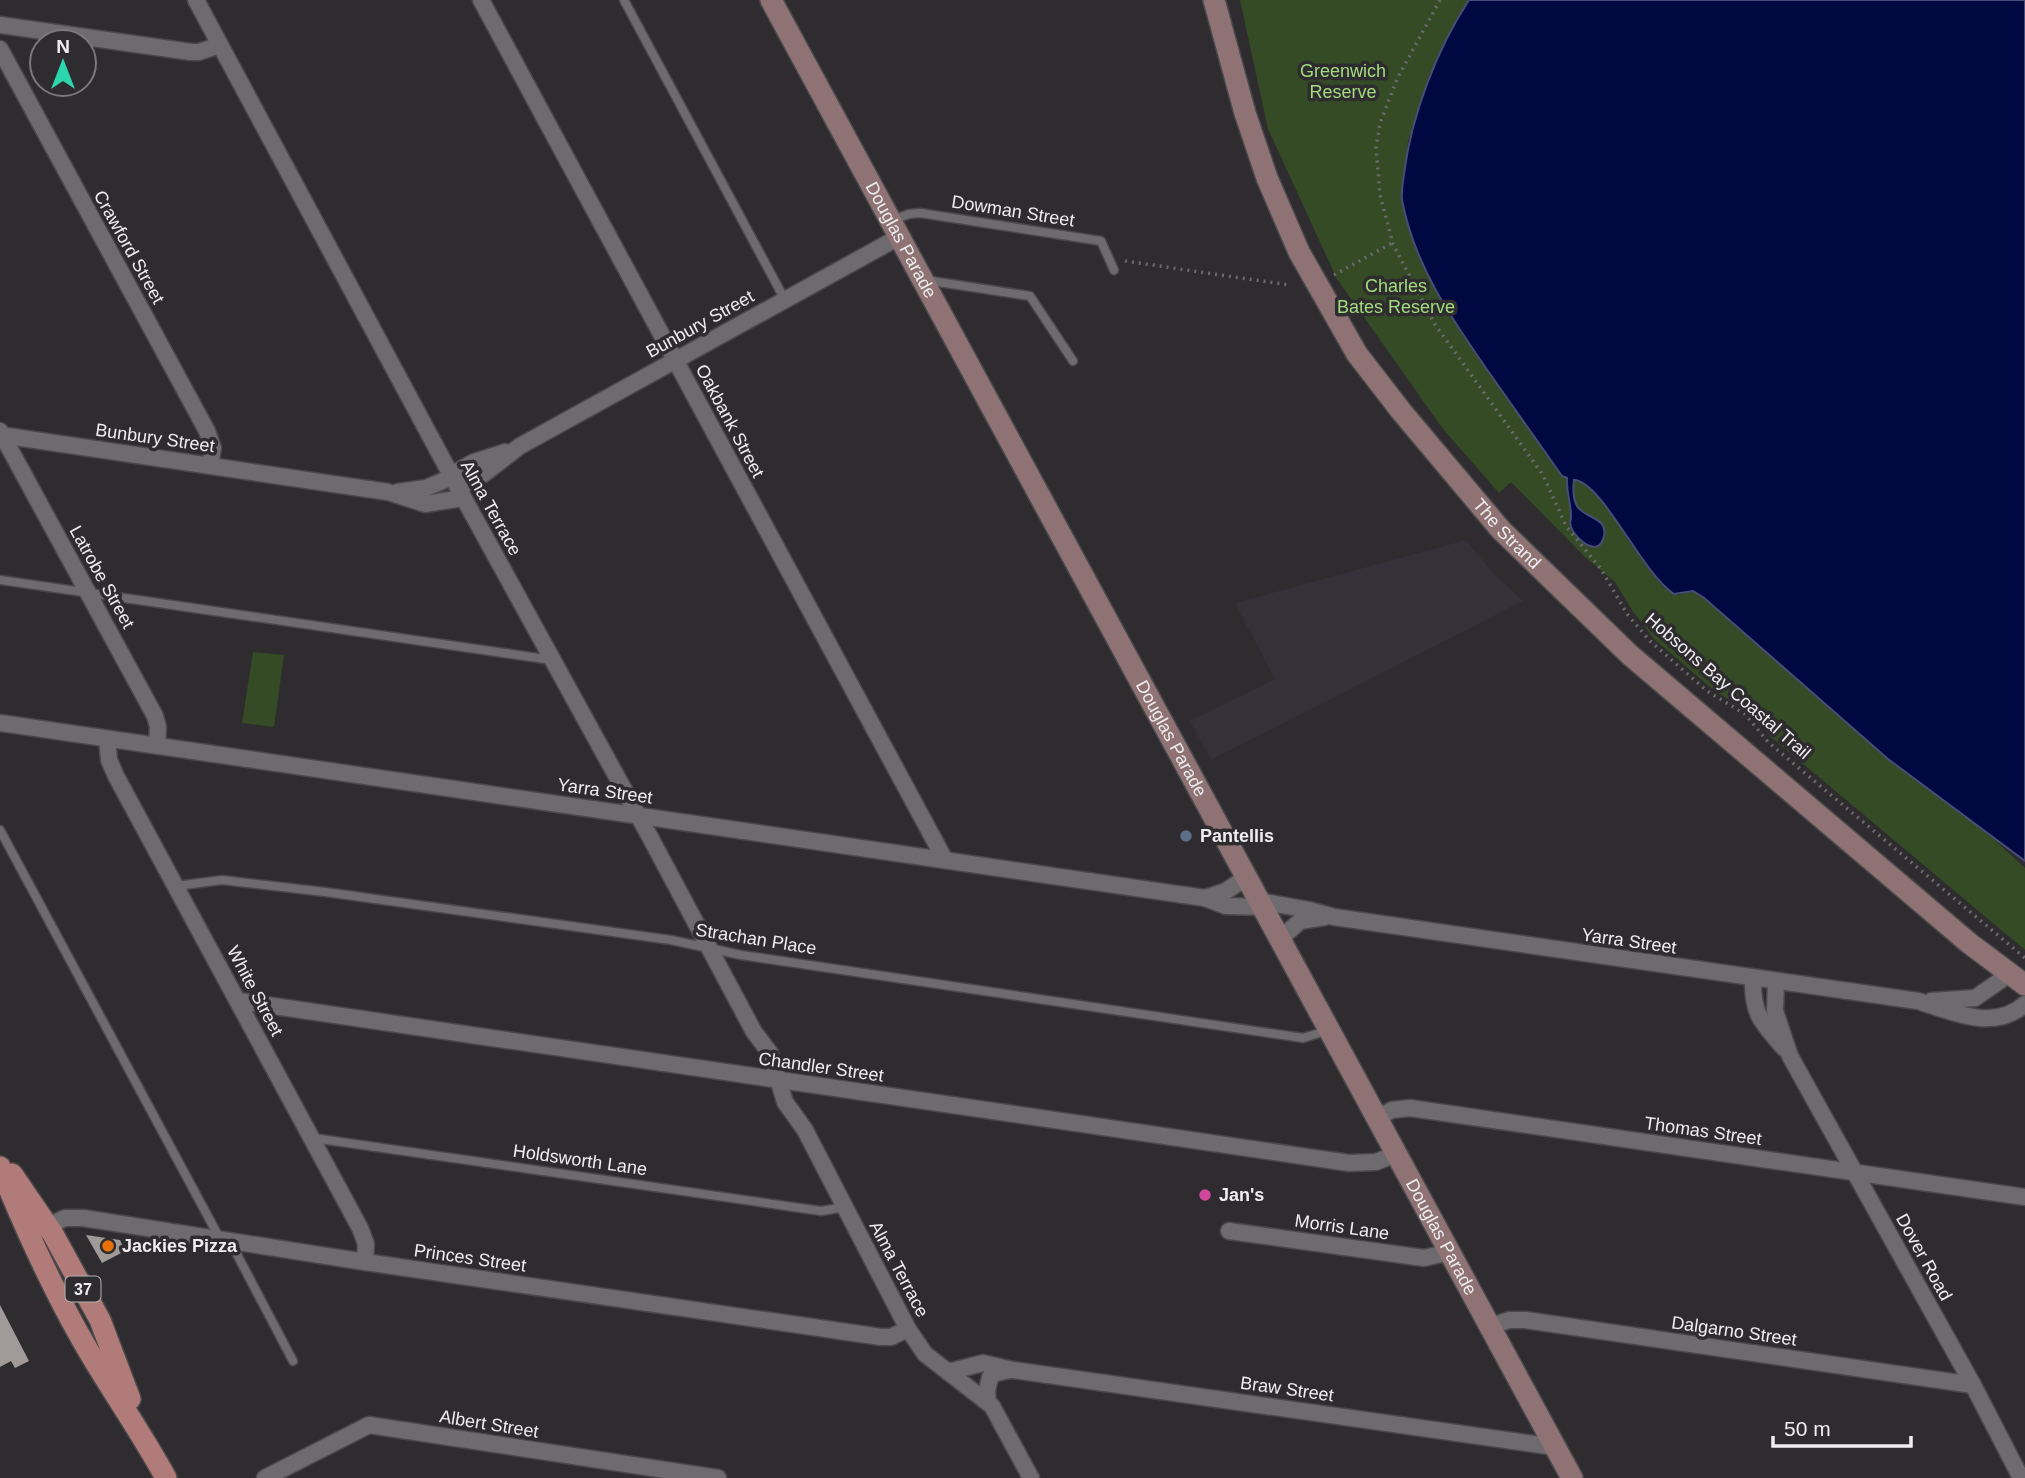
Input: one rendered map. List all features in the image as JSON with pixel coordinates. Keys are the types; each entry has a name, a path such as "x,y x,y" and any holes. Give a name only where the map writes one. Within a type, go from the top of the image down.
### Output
{"main road":[{"name":"37","path":"0,1156 38,1230 84,1344 142,1434 166,1478"},
{"name":"37","path":"0,1167 38,1230"}],"street":[{"name":"Alma Terrace","path":"196,0 754,1032 786,1081 785,1102 805,1130 908,1329 925,1354 988,1402"},
{"name":"Oakbank Street","path":"481,0 945,860"},
{"name":"Douglas Parade","path":"771,0 1572,1478"},
{"name":"The Strand","path":"1214,0 1249,126 1267,178 1299,251 1357,354 1401,411 1501,530 1630,655 1969,943 2025,995"},
{"path":"0,25 191,52 220,45"},
{"name":"Crawford Street","path":"0,49 211,439 213,448 210,465"},
{"name":"Bunbury Street","path":"1,434 388,492 425,505 456,484 474,463 520,446 785,300 895,229"},
{"name":"Latrobe Street","path":"1,434 155,716 158,724 157,746"},
{"name":"Bunbury Street","path":"388,492 456,484"},
{"name":"Yarra Street","path":"0,723 1205,898 1226,906 1261,904 1310,909 1335,917 1918,1001 1986,1019 2012,1014 2025,995"},
{"name":"White Street","path":"107,739 109,760 116,776 360,1228 366,1244 365,1262"},
{"path":"1205,898 1226,891 1247,877"},
{"name":"Yarra Street","path":"1280,939 1303,920 1335,917"},
{"name":"The Strand","path":"1969,943 2001,980"},
{"name":"Dover Road","path":"1753,979 1754,1004 1758,1017 1790,1056 1973,1385 2021,1478"},
{"path":"2001,980 2025,995"},
{"name":"Yarra Street","path":"1918,1001 1975,998 2001,980"},
{"name":"Dover Road","path":"1776,982 1774,1008 1790,1056"},
{"name":"Chandler Street","path":"239,1001 1349,1163 1377,1162 1396,1154"},
{"name":"Alma Terrace","path":"754,1032 760,1062 758,1077"},
{"name":"Thomas Street","path":"1377,1118 1392,1110 1410,1108 2025,1197"},
{"name":"Princes Street","path":"38,1230 71,1217 881,1337 891,1337 908,1329"},
{"name":"Morris Lane","path":"1229,1231 1424,1258 1450,1252"},
{"name":"Dalgarno Street","path":"1491,1326 1509,1320 1525,1320 1973,1385"},
{"name":"Braw Street","path":"948,1372 984,1363 1013,1370 1555,1447"},
{"path":"1013,1370 990,1377 987,1387 988,1402 1031,1478"},
{"name":"Albert Street","path":"265,1478 369,1425 718,1478"}],"lane":[{"path":"624,0 785,300"},
{"name":"Dowman Street","path":"895,229 909,214 920,213 1101,241 1114,270"},
{"path":"922,279 1030,296 1073,361"},
{"path":"0,580 552,660"},
{"path":"0,830 293,1361"},
{"name":"Strachan Place","path":"176,886 234,881 645,937 741,956 1303,1038 1329,1030"},
{"name":"Holdsworth Lane","path":"310,1138 821,1211 845,1207"}],"path":[{"name":"Hobsons Bay Coastal Trail","path":"1440,0 1397,79 1380,123 1376,148 1380,195 1393,242 1434,324 1543,475 1566,526 1601,569 1637,626 1650,641 1707,691 1745,715 1768,742 2025,958"},
{"path":"1329,277 1393,242"},
{"path":"1109,259 1289,285"}],"shaded area":[{"path":"1469,0 2025,0 2025,861 1888,759 1703,597 1693,591 1674,594 1649,568 1597,495 1585,484 1574,480 1577,506 1599,521 1604,536 1601,543 1593,547 1582,542 1574,532 1570,524 1567,478 1562,476 1448,311 1415,247 1402,200 1407,152 1419,106 1436,61"},
{"path":"1466,540 1494,574 1523,601 1211,760 1190,721 1275,679 1235,603"}],"green space":[{"path":"1240,0 1469,0 1456,20 1427,86 1408,141 1402,198 1431,281 1450,315 1562,476 1587,483 1623,527 1629,542 1664,588 1679,595 1693,591 1703,597 1888,759 1982,828 2025,868 2025,950 1771,737 1752,715 1711,688 1654,639 1615,582 1586,558 1511,482 1499,493 1443,429 1337,279 1268,129"},
{"path":"253,652 284,655 274,727 242,723"}],"building":[{"name":"Jackies Pizza","path":"86,1235 120,1240 125,1251 102,1263"},
{"path":"0,1305 29,1361 15,1368 11,1361 0,1367"}],"place":[{"name":"Pantellis","path":"1186,836"},
{"name":"Jan's","path":"1205,1195"},
{"name":"Jackies Pizza","path":"108,1246"}],"park label":[{"name":"Greenwich Reserve","path":"1343,81"},
{"name":"Charles Bates Reserve","path":"1396,296"}]}
